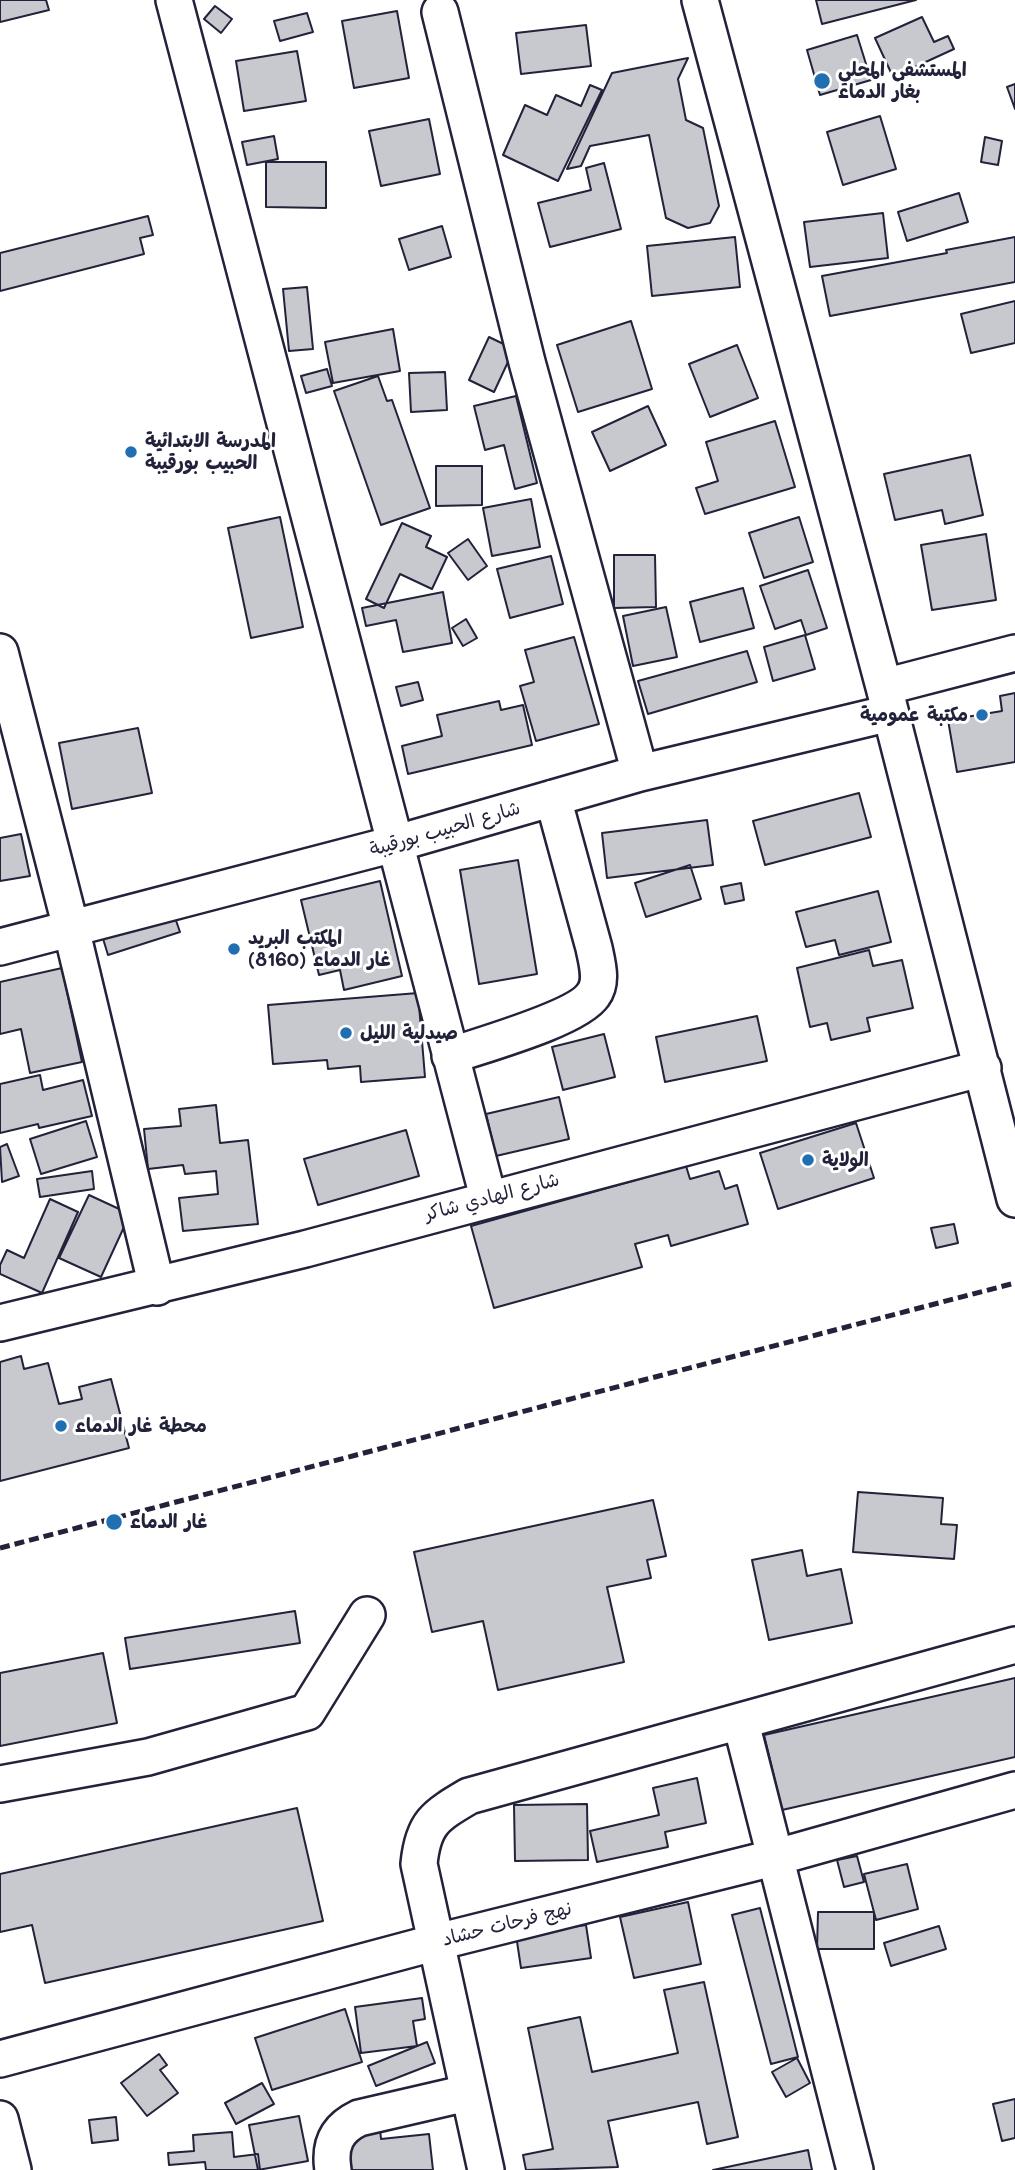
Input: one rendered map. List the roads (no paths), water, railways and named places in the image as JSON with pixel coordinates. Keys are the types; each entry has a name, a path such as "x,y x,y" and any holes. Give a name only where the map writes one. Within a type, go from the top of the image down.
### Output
{"street":[{"path":"174,0 488,1197"},
{"path":"700,0 887,700 1015,1199"},
{"path":"440,12 527,362 640,773"},
{"path":"0,652 71,928 157,1287"},
{"name":"شارع الحبيب بورقيبة","path":"0,947 394,844 640,773 887,700 1015,653"},
{"path":"450,1056 565,1015 583,1006 595,994 599,973 594,948 553,798"},
{"name":"شارع الهادي شاكر","path":"0,1324 157,1287 488,1197 983,1068"},
{"path":"0,1784 148,1757 307,1712 367,1615"},
{"path":"486,2170 419,1864 421,1841 439,1814 469,1796 741,1723 1015,1645"},
{"path":"741,1723 855,2170"},
{"name":"نهج فرحات حشاد","path":"0,2059 437,1942 777,1857 1015,1790"},
{"path":"333,2170 333,2145 344,2125 359,2118 467,2092"},
{"path":"0,2119 13,2170"}],"railway":[{"path":"0,1548 1015,1283"}],"place":[{"name":"المستشفى المحلي بغار الدماء","path":"822,81"},
{"name":"المدرسة الابتدائية الحبيب بورقيبة","path":"131,452"},
{"name":"مكتبة عمومية","path":"982,715"},
{"name":"المكتب البريد غار الدماء (8160)","path":"234,949"},
{"name":"صيدلية الليل","path":"346,1033"},
{"name":"الولاية","path":"808,1160"},
{"name":"محطة غار الدماء","path":"61,1426"},
{"name":"غار الدماء","path":"114,1522"}]}
